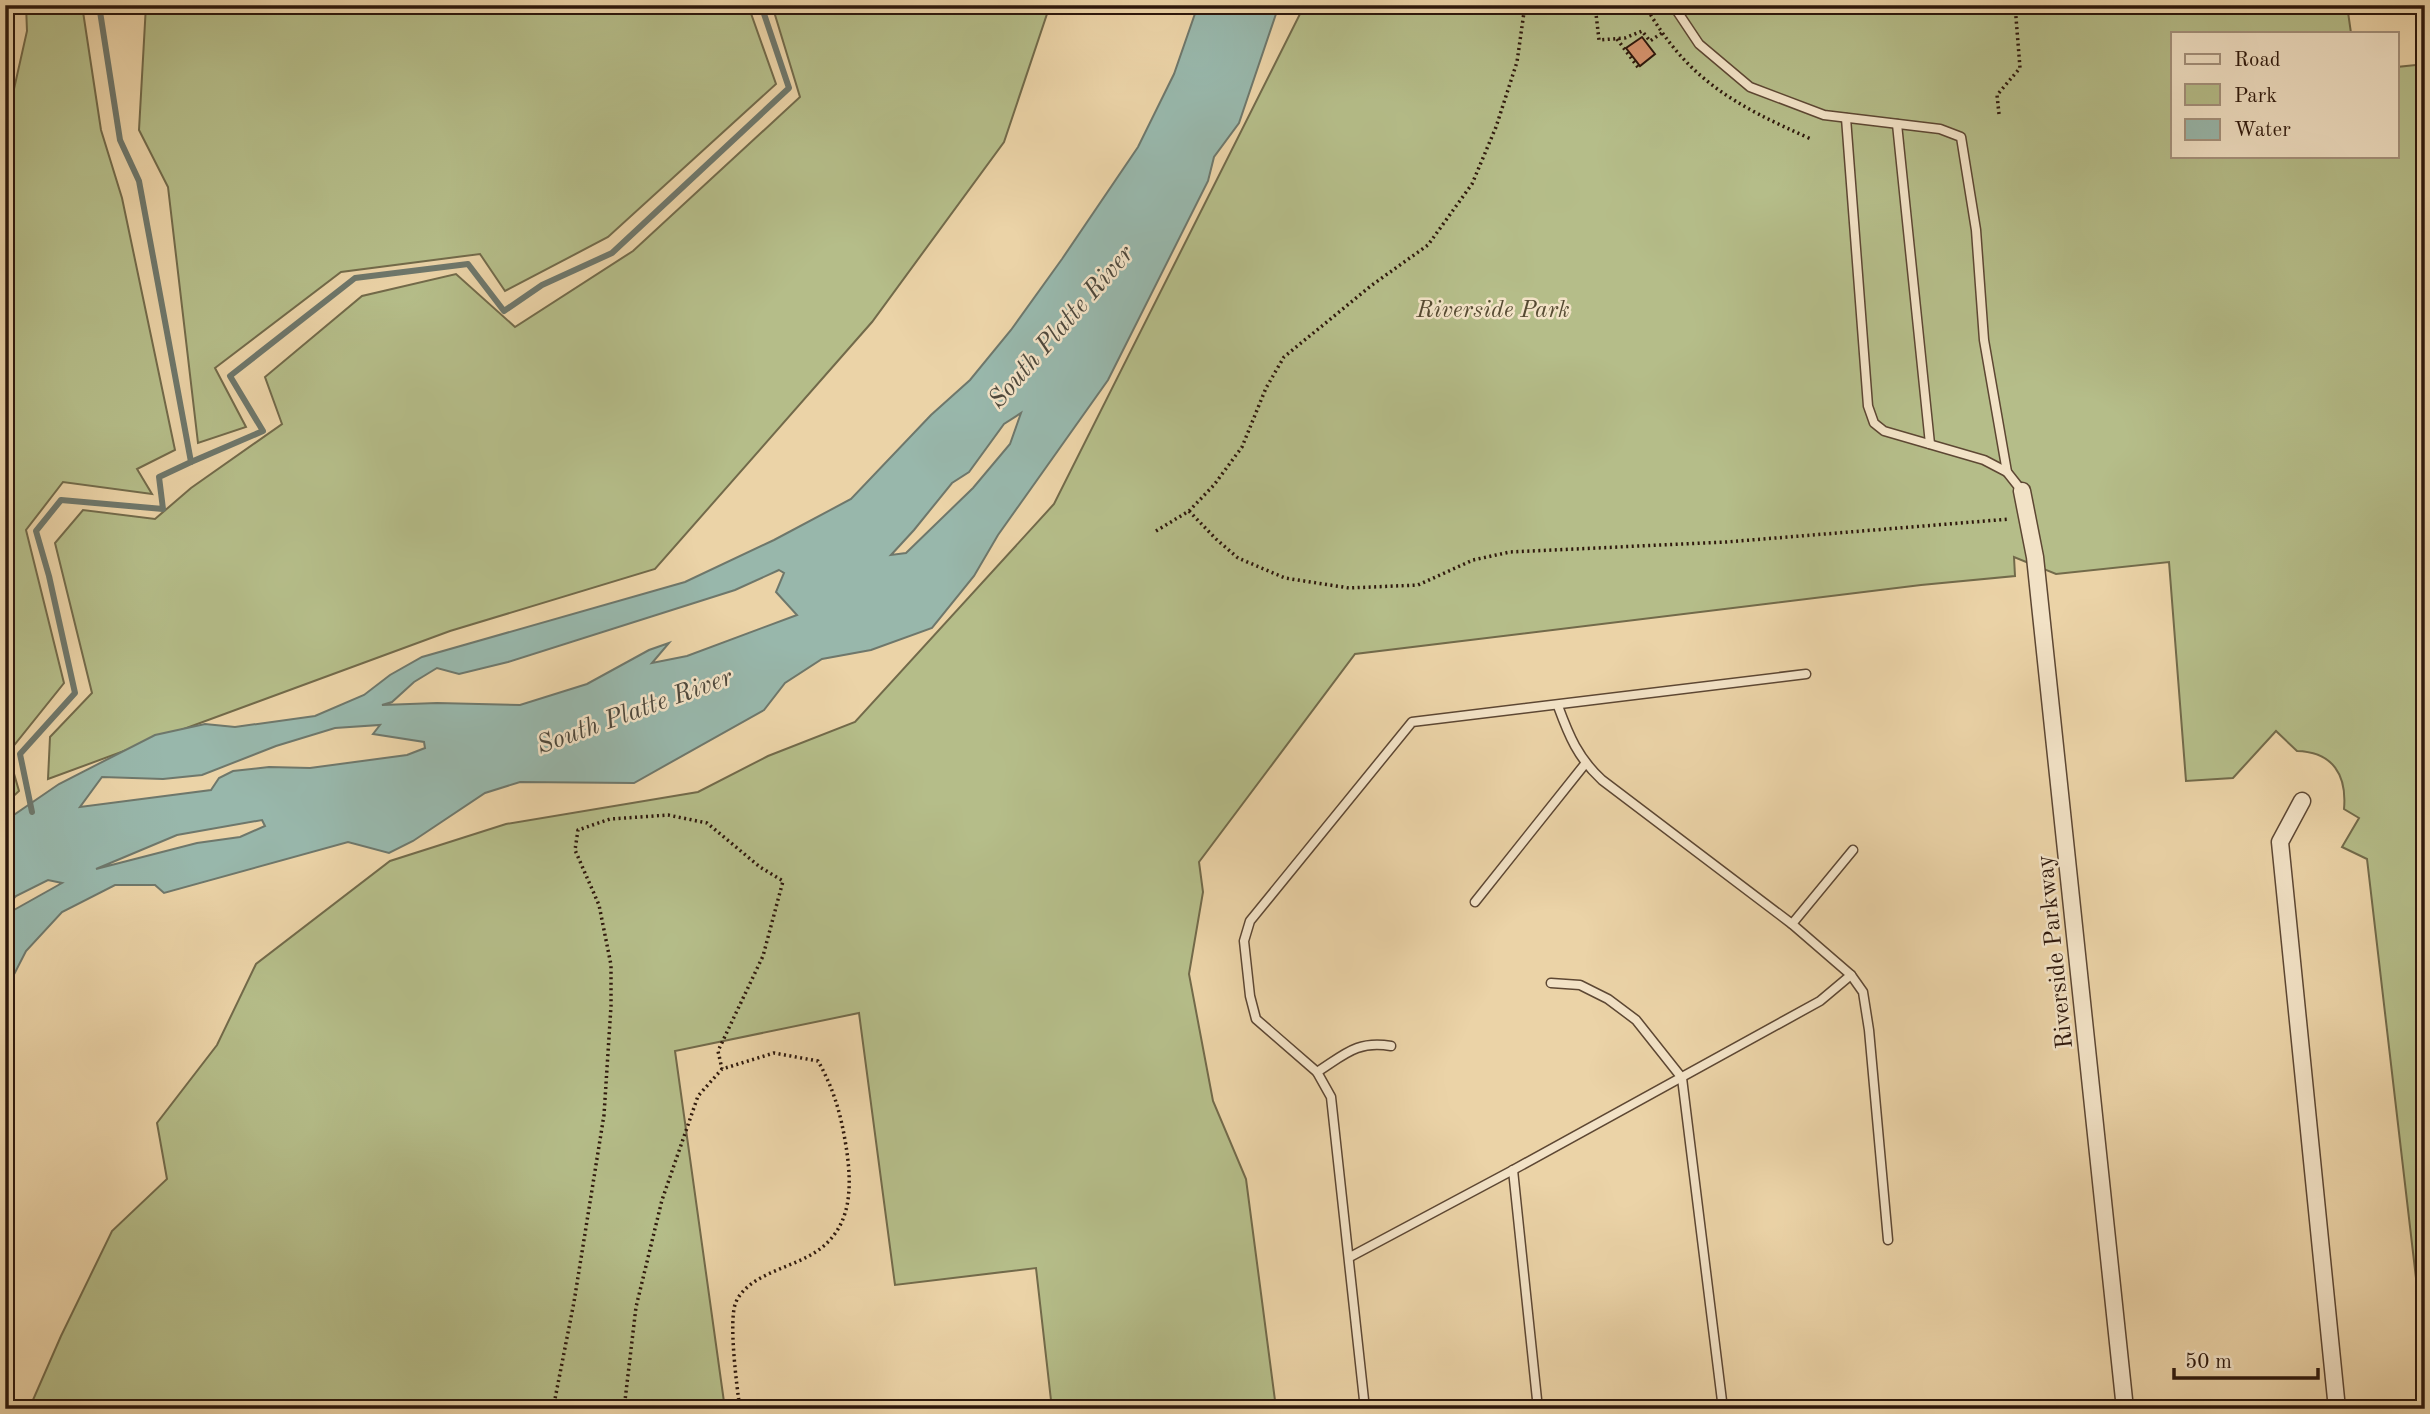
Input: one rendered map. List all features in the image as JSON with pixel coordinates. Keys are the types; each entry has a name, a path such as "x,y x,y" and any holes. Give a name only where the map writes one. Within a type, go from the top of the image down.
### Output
{"street":[{"name":"Riverside Parkway","path":"2022,491 2035,557 2125,1409"},
{"path":"2302,801 2280,842 2337,1409"}],"lane":[{"path":"1673,5 1699,44 1749,87 1824,115 1940,129 1961,137 1976,230 1984,340 2007,472"},
{"path":"1846,118 1868,406 1874,424 1884,431 1984,460 2007,472 2022,491"},
{"path":"1897,124 1930,444"},
{"path":"1365,1409 1331,1097 1317,1072 1256,1019 1250,996 1244,941 1250,921 1412,722 1806,674"},
{"path":"1558,706 1567,733 1585,764 1602,780 1792,924 1851,975 1863,992 1888,1240"},
{"path":"1475,902 1585,764"},
{"path":"1792,924 1853,850"},
{"path":"1350,1257 1820,1001 1851,975"},
{"path":"1551,982 1580,985 1608,999 1636,1020 1682,1078 1723,1409"},
{"path":"1317,1072 1352,1049 1373,1042 1391,1046"},
{"path":"1513,1170 1538,1409"}],"path":[{"path":"1156,531 1189,511 1214,485 1242,447 1266,388 1284,357 1373,285 1428,245 1472,184 1496,127 1517,62 1525,5"},
{"path":"1595,5 1599,40 1625,38 1642,31 1650,41 1662,33"},
{"path":"1645,5 1676,52 1724,94 1744,108 1811,139"},
{"path":"1999,114 1997,95 2020,68 2015,5"},
{"path":"1617,39 1640,71"},
{"path":"1189,511 1216,540 1238,558 1286,578 1349,588 1418,584 1473,560 1510,552 1726,542 2012,519"},
{"path":"553,1409 574,1302 604,1115 611,1006 611,965 599,905 575,850 578,830 610,819 668,815 707,823 760,867 783,881 763,956 718,1051 722,1069"},
{"path":"624,1409 636,1307 663,1200 698,1096 722,1069 774,1053 818,1061 831,1083 841,1116 851,1177 848,1207 836,1234 809,1256 750,1286 735,1303 733,1326 740,1409"}],"green space":[{"path":"26,5 82,5 101,130 122,198 175,450 137,469 152,494 63,482 26,530 64,683 8,753 19,791 5,804 5,129 27,31"},
{"path":"146,5 748,5 776,84 608,237 505,291 480,254 341,272 215,368 246,427 198,443 168,187 139,130"},
{"path":"772,5 1050,5 1004,142 872,322 655,569 450,631 48,779 50,737 92,693 55,543 83,510 155,519 191,488 282,424 265,377 362,296 456,274 515,327 633,251 800,97"},
{"name":"Riverside Park","path":"1302,5 2347,5 2351,32 2171,32 2171,158 2398,158 2398,67 2425,64 2425,1355 2367,859 2342,847 2359,818 2344,809 2340,776 2328,761 2309,752 2297,751 2276,731 2233,778 2186,781 2169,562 2056,574 2014,557 2015,576 1355,654 1199,862 1203,892 1189,974 1213,1101 1246,1179 1276,1408 1052,1409 1036,1268 895,1285 859,1013 675,1051 725,1409 29,1409 112,1231 167,1179 157,1123 217,1045 256,964 390,861 506,824 698,792 768,756 855,722 1054,504 1300,14"}],"water":[{"name":"South Platte River","path":"1198,5 1279,5 1239,123 1214,157 1208,181 1108,380 998,535 974,576 932,628 871,650 822,659 785,683 764,710 634,783 520,782 485,793 413,841 389,853 348,842 164,893 155,885 115,885 62,912 26,951 5,992 5,915 62,883 48,880 16,896 5,908 5,824 8,819 59,784 155,735 205,724 235,727 315,716 364,695 390,675 422,657 685,582 774,540 851,499 931,415 970,380 1011,330 1138,147 1174,74","holes":["1021,413 1010,444 973,488 906,553 891,555 952,483 969,472 1004,424","779,570 784,573 776,592 797,615 687,656 652,663 669,643 649,650 587,684 520,705 382,705 392,702 414,682 437,668 459,674 508,662 735,590","380,725 373,734 424,742 425,748 407,755 310,768 269,767 233,771 219,778 211,790 80,807 102,777 163,779 202,775 276,746 335,728","262,820 265,826 240,837 197,843 96,869 177,835"]}],"building":[{"path":"1642,37 1655,54 1640,66 1626,48"}],"waterway":[{"path":"32,812 20,754 75,693 49,576 36,531 61,500 163,509 159,477 191,462 139,181 120,140 99,5"},
{"path":"191,462 263,431 230,376 355,278 468,264 504,311 542,285 612,253 789,88 761,5"}]}
